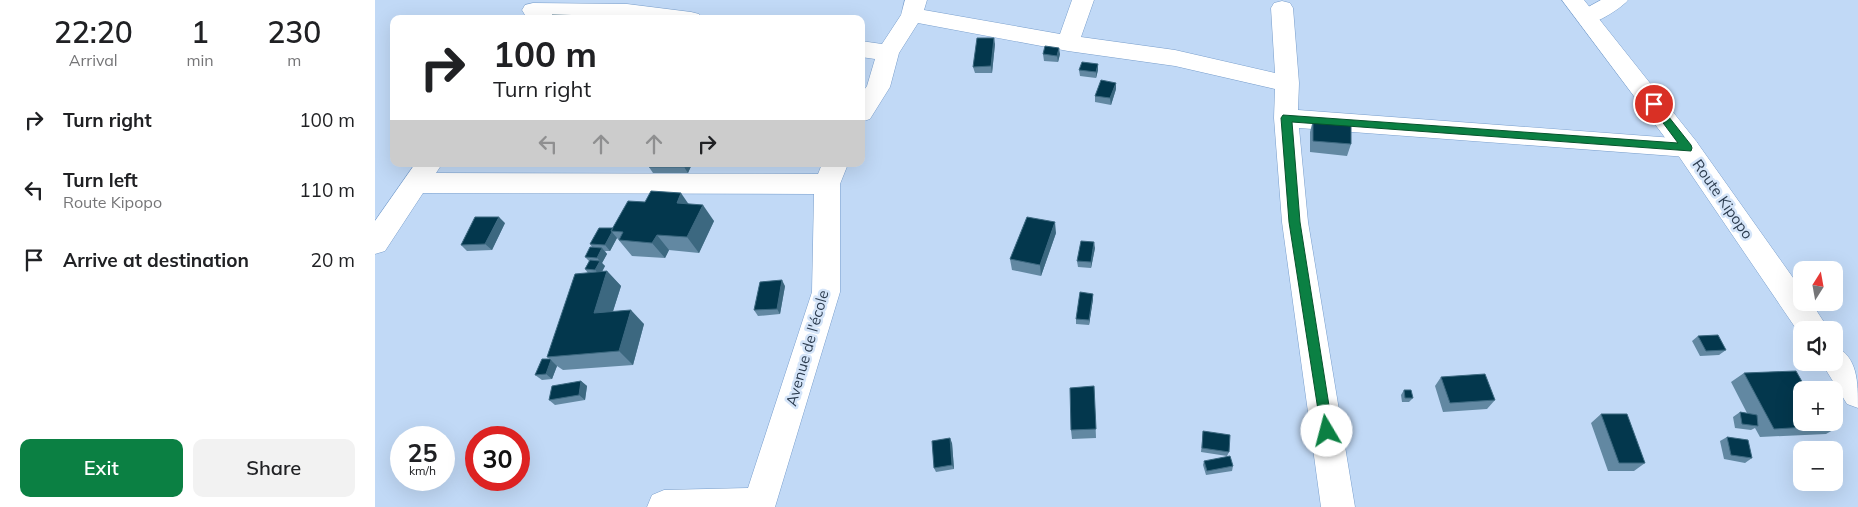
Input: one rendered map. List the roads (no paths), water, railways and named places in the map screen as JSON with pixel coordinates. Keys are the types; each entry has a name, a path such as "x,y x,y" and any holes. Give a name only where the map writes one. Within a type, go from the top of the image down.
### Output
{"street":[{"path":"1068,43 1083,0"},
{"path":"1580,8 1617,0"},
{"path":"865,108 878,87 888,53 914,7 1068,43 1175,58 1257,78 1287,83"},
{"path":"1282,8 1287,83 1286,118 1295,222 1338,507"},
{"name":"Route Kipopo","path":"1580,8 1687,148 1808,321"},
{"path":"532,10 627,11 659,15"},
{"path":"865,50 888,53"},
{"path":"1286,118 1687,148"},
{"path":"375,242 422,174 831,174"},
{"name":"Avenue de l'école","path":"758,506 826,292 831,174"},
{"path":"1842,371 1858,394"},
{"path":"665,507 758,506"}]}
